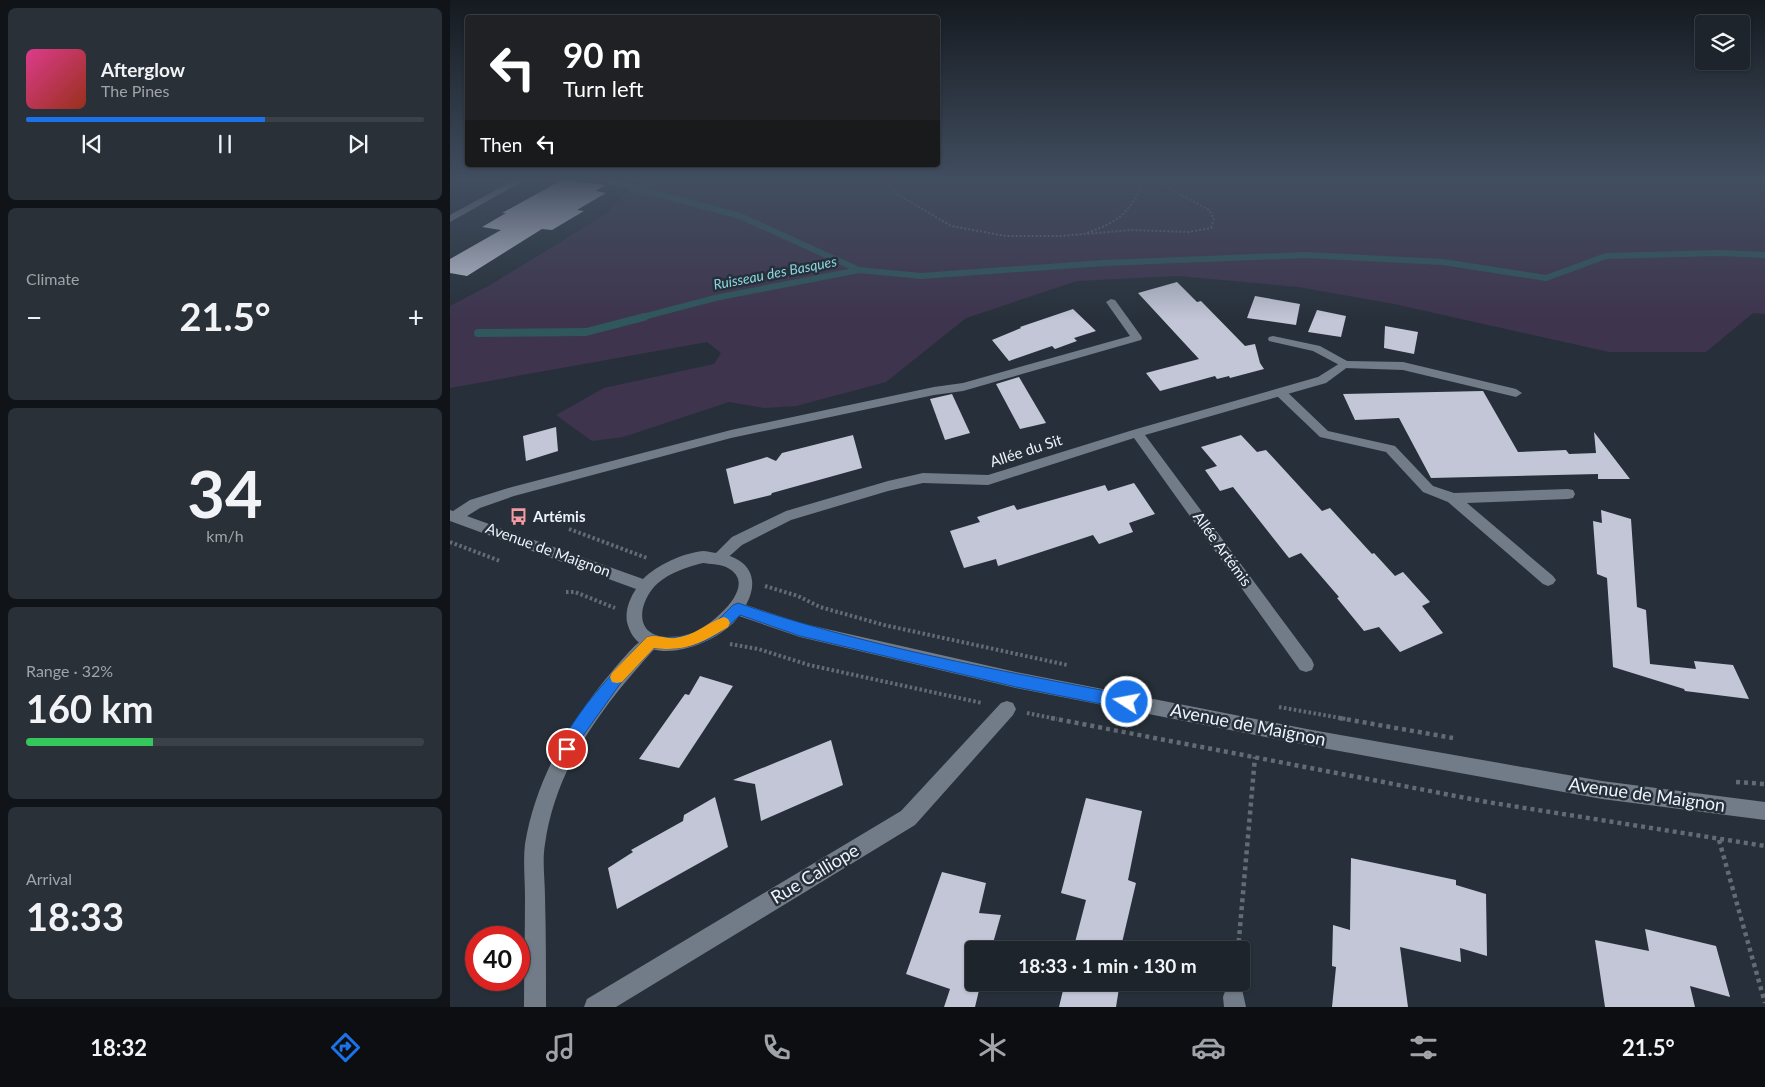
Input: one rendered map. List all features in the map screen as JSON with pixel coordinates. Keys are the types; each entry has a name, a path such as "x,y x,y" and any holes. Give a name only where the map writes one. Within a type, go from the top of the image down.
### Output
{"street":[{"path":"452,516 475,504 503,495 730,434 934,390 963,387 1138,338 1110,302"},
{"path":"1273,338 1316,348 1345,364 1404,366 1516,393"},
{"name":"Allée du Sit","path":"719,557 737,541 786,516 923,478 988,480 1137,433 1322,380 1345,364"},
{"path":"1280,392 1324,434 1390,449 1428,488 1453,498 1548,580"},
{"name":"Allée Artémis","path":"1137,433 1306,665"},
{"name":"Avenue de Maignon","path":"452,516 646,586"},
{"path":"702,557 719,557 737,565 746,580 745,594 738,609 721,626 698,638 673,644 652,641 638,632 633,618 636,602 646,586 668,569 685,561 702,557"},
{"name":"Avenue de Maignon","path":"738,609 800,630 1016,680 1312,738 1602,790 1765,811"},
{"path":"535,1007 535,846 542,806 558,764 575,735 615,679 652,641"},
{"name":"Rue Calliope","path":"595,1007 908,818 1007,709"}],"lane":[{"path":"1453,498 1568,494"}],"path":[{"path":"956,227 1006,236 1082,234 1131,230 1189,232 1211,227"},
{"path":"1082,234 1103,227"},
{"path":"569,529 646,558 668,569"},
{"path":"450,542 500,561"},
{"path":"746,580 798,596 820,607 884,625 1076,667"},
{"path":"566,592 575,592 605,603 633,618"},
{"path":"698,638 758,649 809,664 1007,709 1470,799 1765,846"},
{"path":"1277,707 1454,739"},
{"path":"1239,941 1255,757"},
{"path":"1727,781 1765,784"},
{"path":"1719,840 1765,1003"}],"shaded area":[{"path":"585,227 1765,227 1765,314 1753,313 1706,352 1609,352 1394,304 1298,287 1178,276 1077,281 966,318 886,382 796,406 764,408 729,402 623,437 592,441 556,415 604,388 714,364 721,353 707,342 450,388 450,306 490,285"}],"building":[{"path":"482,227 557,227 552,230 542,229 467,276 450,273 450,259 501,230"},
{"path":"1177,282 1197,302 1201,301 1245,346 1255,344 1260,363 1264,369 1230,378 1229,376 1217,379 1215,376 1160,391 1146,373 1199,359 1138,293"},
{"path":"1255,296 1300,304 1296,325 1247,318"},
{"path":"1073,309 1096,331 1074,338 1077,341 1055,349 1052,346 1009,361 992,340 1020,327"},
{"path":"1317,310 1346,316 1341,337 1308,332"},
{"path":"1385,326 1418,332 1414,354 1384,348"},
{"path":"1019,377 1046,423 1020,429 996,384"},
{"path":"1483,391 1518,452 1566,450 1569,454 1596,453 1594,432 1630,479 1598,479 1598,474 1431,478 1399,418 1355,420 1343,394"},
{"path":"952,394 970,433 945,440 930,399"},
{"path":"556,427 558,451 526,461 523,436"},
{"path":"853,435 862,468 734,504 726,469 767,457 776,461 782,453"},
{"path":"1241,435 1257,452 1266,450 1322,511 1330,508 1395,576 1403,572 1430,602 1422,606 1443,633 1400,652 1379,627 1364,631 1337,598 1339,597 1301,553 1289,558 1233,487 1220,491 1205,470 1217,466 1201,447"},
{"path":"1134,483 1155,514 1129,523 1133,532 1099,544 1093,535 998,566 996,559 964,568 950,531 980,522 977,517 1014,505 1017,510 1105,485 1108,491"},
{"path":"1601,510 1631,519 1637,607 1646,610 1650,664 1696,669 1694,661 1733,665 1749,699 1685,691 1684,689 1613,667 1607,578 1597,574 1593,521 1602,523"},
{"path":"700,676 733,686 679,768 639,759 685,694 689,695"},
{"path":"831,740 843,785 761,821 755,784 733,780"},
{"path":"715,797 728,847 617,909 608,868 633,852 631,850 683,821 684,815"},
{"path":"1086,798 1142,811 1128,880 1136,883 1122,941 1075,941 1086,900 1061,893"},
{"path":"1351,858 1456,880 1456,885 1486,894 1487,956 1460,948 1461,962 1400,947 1408,1007 1332,1007 1336,967 1332,966 1333,925 1350,930"},
{"path":"942,872 986,883 979,913 1001,915 994,941 965,941 965,991 979,991 975,1007 944,1007 950,989 906,974"},
{"path":"1645,929 1716,946 1730,997 1690,986 1695,1007 1605,1007 1595,940 1649,951"},
{"path":"1063,991 1119,991 1116,1007 1059,1007"}],"waterway":[{"path":"764,227 859,270"},
{"name":"Ruisseau des Basques","path":"859,270 921,276 1104,263 1306,255 1443,262 1546,278 1606,256 1720,253 1765,255"},
{"name":"Ruisseau des Basques","path":"639,318 715,298 859,270"},
{"name":"Ruisseau des Basques","path":"478,333 586,332 644,317"}],"slow traffic":[{"path":"617,677 652,641 673,644 698,638 724,623"}],"place":[{"name":"Artémis","path":"519,517"}],"route":[{"path":"567,749 615,679 652,641 673,644 698,638 721,626 738,609 800,630 1016,680 1127,702"}]}
